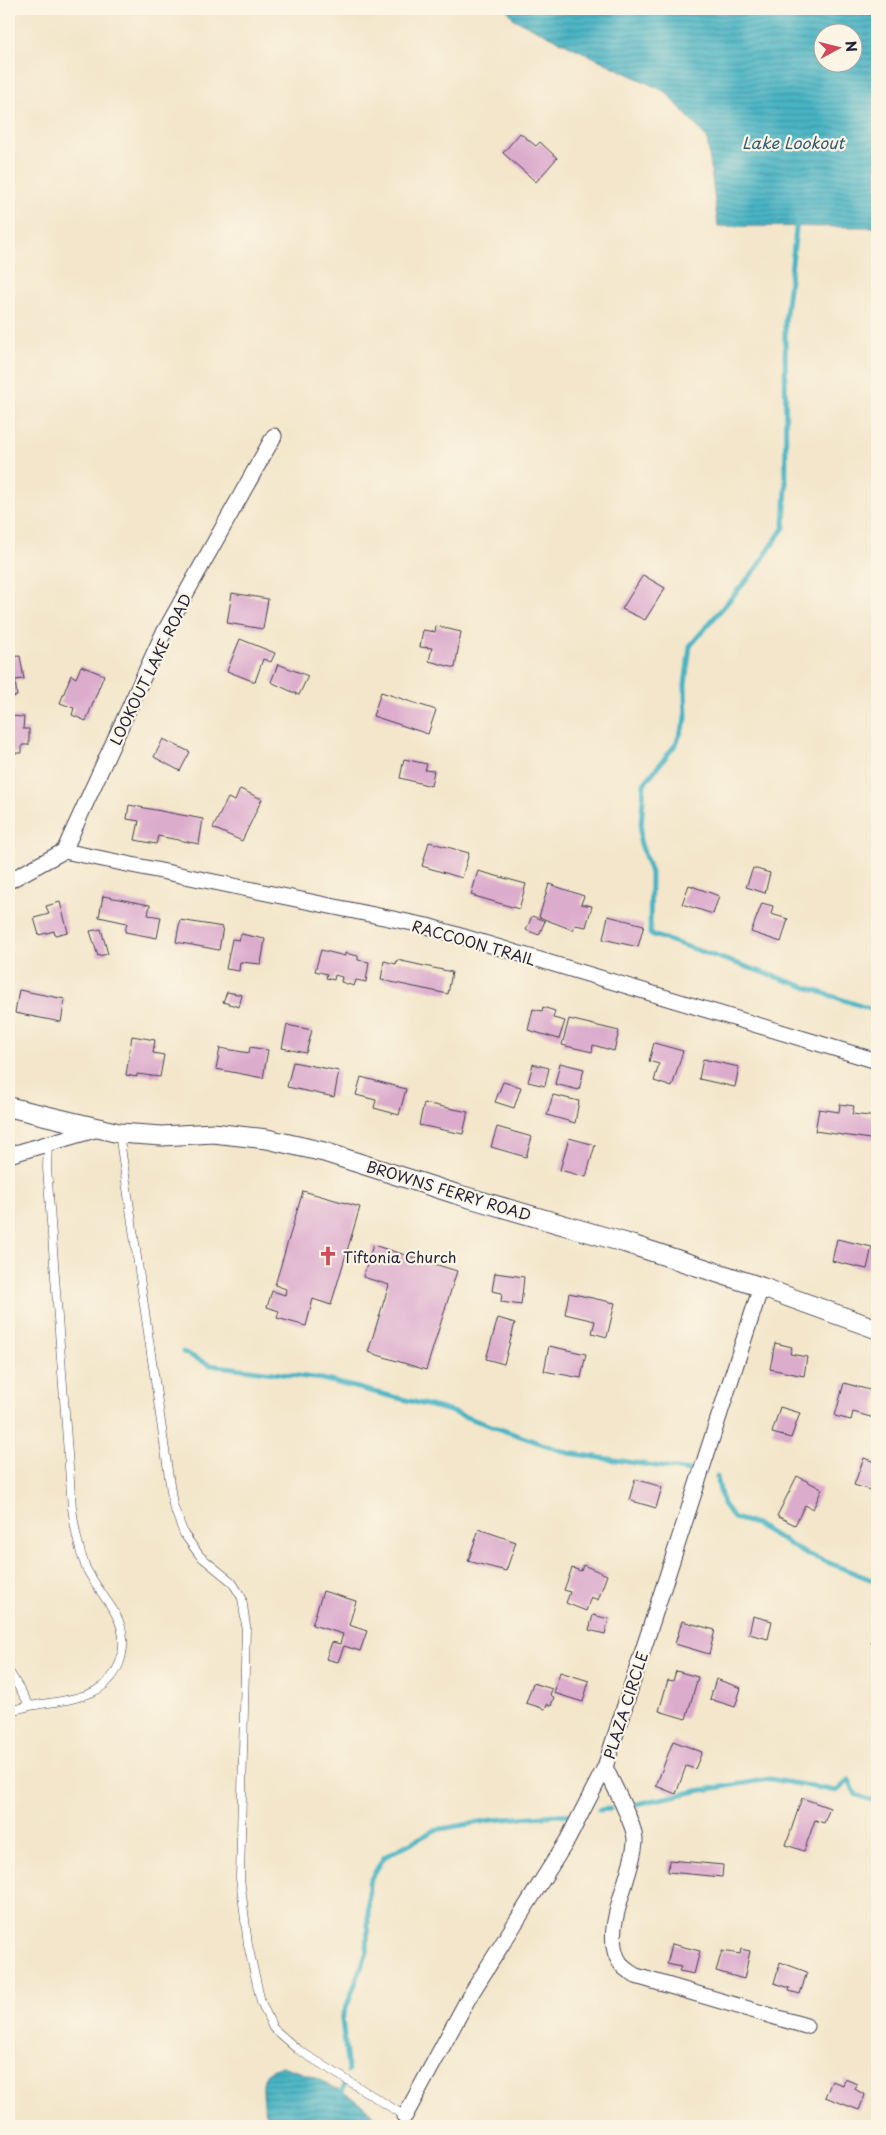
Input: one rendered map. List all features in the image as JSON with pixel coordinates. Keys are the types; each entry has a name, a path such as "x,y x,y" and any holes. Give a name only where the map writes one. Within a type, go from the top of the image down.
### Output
{"street":[{"name":"LOOKOUT LAKE ROAD","path":"64,851 161,638 274,436"},
{"path":"9,881 64,851"},
{"name":"RACCOON TRAIL","path":"64,851 427,926 877,1062"},
{"name":"BROWNS FERRY ROAD","path":"9,1107 119,1133 162,1136 213,1133 267,1139 324,1152 456,1194 626,1243 761,1287 877,1330"},
{"path":"9,1155 98,1129"},
{"name":"PLAZA CIRCLE","path":"761,1287 605,1767 629,1820 635,1840 617,1912 614,1943 620,1964 636,1976 806,2026"},
{"path":"404,2121 469,1996 568,1839 605,1767"}],"lane":[{"path":"119,1133 173,1505 184,1534 200,1556 232,1582 242,1598 246,1626 240,1878 248,1945 261,2002 272,2028 297,2049 404,2121"},
{"path":"9,1711 80,1697 95,1692 118,1670 124,1653 122,1631 116,1614 87,1570 78,1549 72,1508 47,1168 48,1143"},
{"path":"9,1671 30,1706"}],"water":[{"name":"Lake Lookout","path":"507,9 877,9 877,227 718,226 707,138 666,92 514,19"},
{"path":"281,2066 308,2075 351,2097 364,2106 383,2126 269,2126 263,2097 265,2075 269,2071"}],"building":[{"path":"520,133 536,146 540,142 557,158 536,182 503,153"},
{"path":"643,575 665,588 645,620 622,609"},
{"path":"232,593 268,599 263,629 227,623"},
{"path":"436,626 461,632 455,668 429,661 432,648 420,647 423,630 435,632"},
{"path":"240,639 275,653 271,662 263,659 255,682 227,671"},
{"path":"20,656 24,679 15,680 17,696 9,698 9,657"},
{"path":"278,664 308,676 299,695 271,682"},
{"path":"81,666 104,675 86,721 72,715 74,708 60,703 71,675 76,678"},
{"path":"381,692 436,710 428,734 373,716"},
{"path":"9,716 24,717 23,729 29,729 29,745 22,745 22,753 9,753"},
{"path":"163,739 190,752 180,771 154,757"},
{"path":"404,759 427,764 425,770 434,771 431,786 400,778"},
{"path":"240,789 262,799 242,841 213,828 228,798 235,801"},
{"path":"129,805 203,819 199,844 158,836 156,844 135,840 139,821 127,819"},
{"path":"429,842 469,853 462,878 422,866"},
{"path":"753,868 770,873 765,893 746,887"},
{"path":"478,871 526,884 519,909 471,895"},
{"path":"549,884 584,896 581,904 592,906 586,927 575,925 573,930 539,917"},
{"path":"689,885 719,896 713,914 682,904"},
{"path":"103,896 150,905 148,915 161,917 157,938 125,932 127,923 99,917"},
{"path":"60,902 68,932 55,935 54,931 39,935 34,918 49,914 46,906"},
{"path":"762,903 773,906 771,914 788,919 781,942 751,932"},
{"path":"532,916 545,921 539,935 526,930"},
{"path":"608,916 644,925 638,947 603,939"},
{"path":"180,920 223,927 219,950 176,942"},
{"path":"101,929 108,954 98,956 90,931"},
{"path":"241,934 265,939 261,964 240,962 239,971 226,969 232,939 239,940"},
{"path":"321,950 345,956 345,953 358,956 358,960 369,962 366,982 356,980 354,986 341,982 342,977 335,975 334,980 326,978 327,974 315,971"},
{"path":"397,960 452,972 448,994 381,980 384,961 396,964"},
{"path":"19,990 65,999 61,1022 15,1013"},
{"path":"227,992 242,995 239,1007 223,1002"},
{"path":"543,1007 555,1011 553,1018 565,1021 559,1039 528,1030 533,1009 542,1011"},
{"path":"569,1019 619,1031 614,1051 593,1045 592,1052 562,1045"},
{"path":"287,1025 312,1030 306,1053 282,1048"},
{"path":"132,1036 155,1040 153,1053 164,1055 160,1077 137,1074 137,1077 126,1075"},
{"path":"654,1043 683,1051 672,1087 654,1081 659,1064 649,1061"},
{"path":"250,1047 268,1050 263,1078 216,1069 220,1048 249,1053"},
{"path":"703,1059 739,1067 735,1087 699,1079"},
{"path":"293,1062 339,1071 334,1097 287,1087"},
{"path":"560,1063 584,1069 579,1090 555,1084"},
{"path":"533,1064 549,1068 545,1086 528,1082"},
{"path":"361,1077 406,1089 399,1115 374,1108 376,1100 356,1095"},
{"path":"503,1082 521,1087 514,1108 495,1102"},
{"path":"553,1095 579,1101 575,1123 547,1115"},
{"path":"424,1103 468,1112 463,1134 419,1125"},
{"path":"840,1104 854,1106 852,1114 877,1117 877,1140 815,1131 819,1109 839,1112"},
{"path":"497,1127 532,1137 526,1157 491,1147"},
{"path":"569,1138 595,1145 586,1177 560,1170"},
{"path":"303,1191 360,1207 331,1305 313,1299 306,1326 277,1318 279,1311 267,1307 272,1291 285,1295 286,1289 275,1285"},
{"path":"837,1239 872,1247 867,1269 832,1261"},
{"path":"373,1245 457,1271 426,1370 368,1352 389,1285 363,1277"},
{"path":"495,1273 524,1277 521,1305 501,1302 502,1293 492,1291"},
{"path":"569,1293 615,1303 607,1337 592,1333 595,1321 565,1314"},
{"path":"498,1318 515,1323 504,1364 486,1359"},
{"path":"775,1343 792,1347 790,1354 807,1357 804,1376 770,1369"},
{"path":"549,1346 586,1354 581,1378 544,1371"},
{"path":"844,1383 877,1392 874,1418 853,1412 851,1420 835,1416"},
{"path":"780,1407 800,1413 791,1438 772,1433"},
{"path":"864,1458 877,1463 877,1478 873,1491 854,1485"},
{"path":"797,1476 822,1489 813,1509 805,1505 795,1525 777,1516"},
{"path":"635,1479 662,1487 656,1508 629,1500"},
{"path":"479,1529 516,1542 506,1571 468,1561"},
{"path":"583,1565 607,1575 598,1600 591,1597 586,1611 566,1603 570,1592 564,1590 572,1568 581,1571"},
{"path":"323,1591 356,1601 349,1625 367,1631 360,1651 344,1646 338,1662 326,1659 332,1642 340,1644 343,1634 312,1625"},
{"path":"593,1615 609,1619 605,1634 589,1630"},
{"path":"753,1616 772,1621 768,1639 749,1634"},
{"path":"682,1621 715,1630 709,1654 675,1644"},
{"path":"877,1623 877,1644 871,1642"},
{"path":"676,1671 698,1677 686,1719 659,1711 668,1680 673,1681"},
{"path":"560,1672 589,1681 583,1702 554,1693"},
{"path":"716,1679 741,1688 735,1707 710,1699"},
{"path":"533,1683 552,1689 550,1695 554,1697 551,1706 547,1704 545,1709 526,1703"},
{"path":"673,1741 702,1752 695,1769 686,1766 676,1794 656,1786"},
{"path":"802,1798 830,1808 824,1823 815,1820 804,1851 786,1845"},
{"path":"669,1860 723,1865 722,1877 668,1872"},
{"path":"672,1944 700,1951 694,1974 679,1971 681,1967 667,1964"},
{"path":"741,1949 750,1951 744,1979 716,1971 722,1951 740,1954"},
{"path":"780,1962 807,1972 800,1994 789,1991 790,1988 774,1983"},
{"path":"845,2079 857,2084 855,2089 865,2095 859,2110 825,2097 832,2081 843,2085"}],"waterway":[{"path":"797,221 785,322 786,488 784,527 756,569 690,646 685,685 686,719 676,744 644,784 640,841 651,873 650,934 873,1010 877,1024"},
{"path":"183,1352 210,1365 322,1379 446,1410 568,1453 696,1472"},
{"path":"717,1477 723,1504 734,1518 755,1524 804,1553 877,1582"},
{"path":"637,1804 697,1791 770,1779 837,1791 849,1780 856,1795 874,1801 877,1794"},
{"path":"599,1810 610,1809"},
{"path":"348,2071 342,2019 367,1952 369,1882 384,1857 435,1830 492,1820 573,1814"},
{"path":"340,2099 344,2086"}],"place":[{"name":"Tiftonia Church","path":"328,1256"}]}
